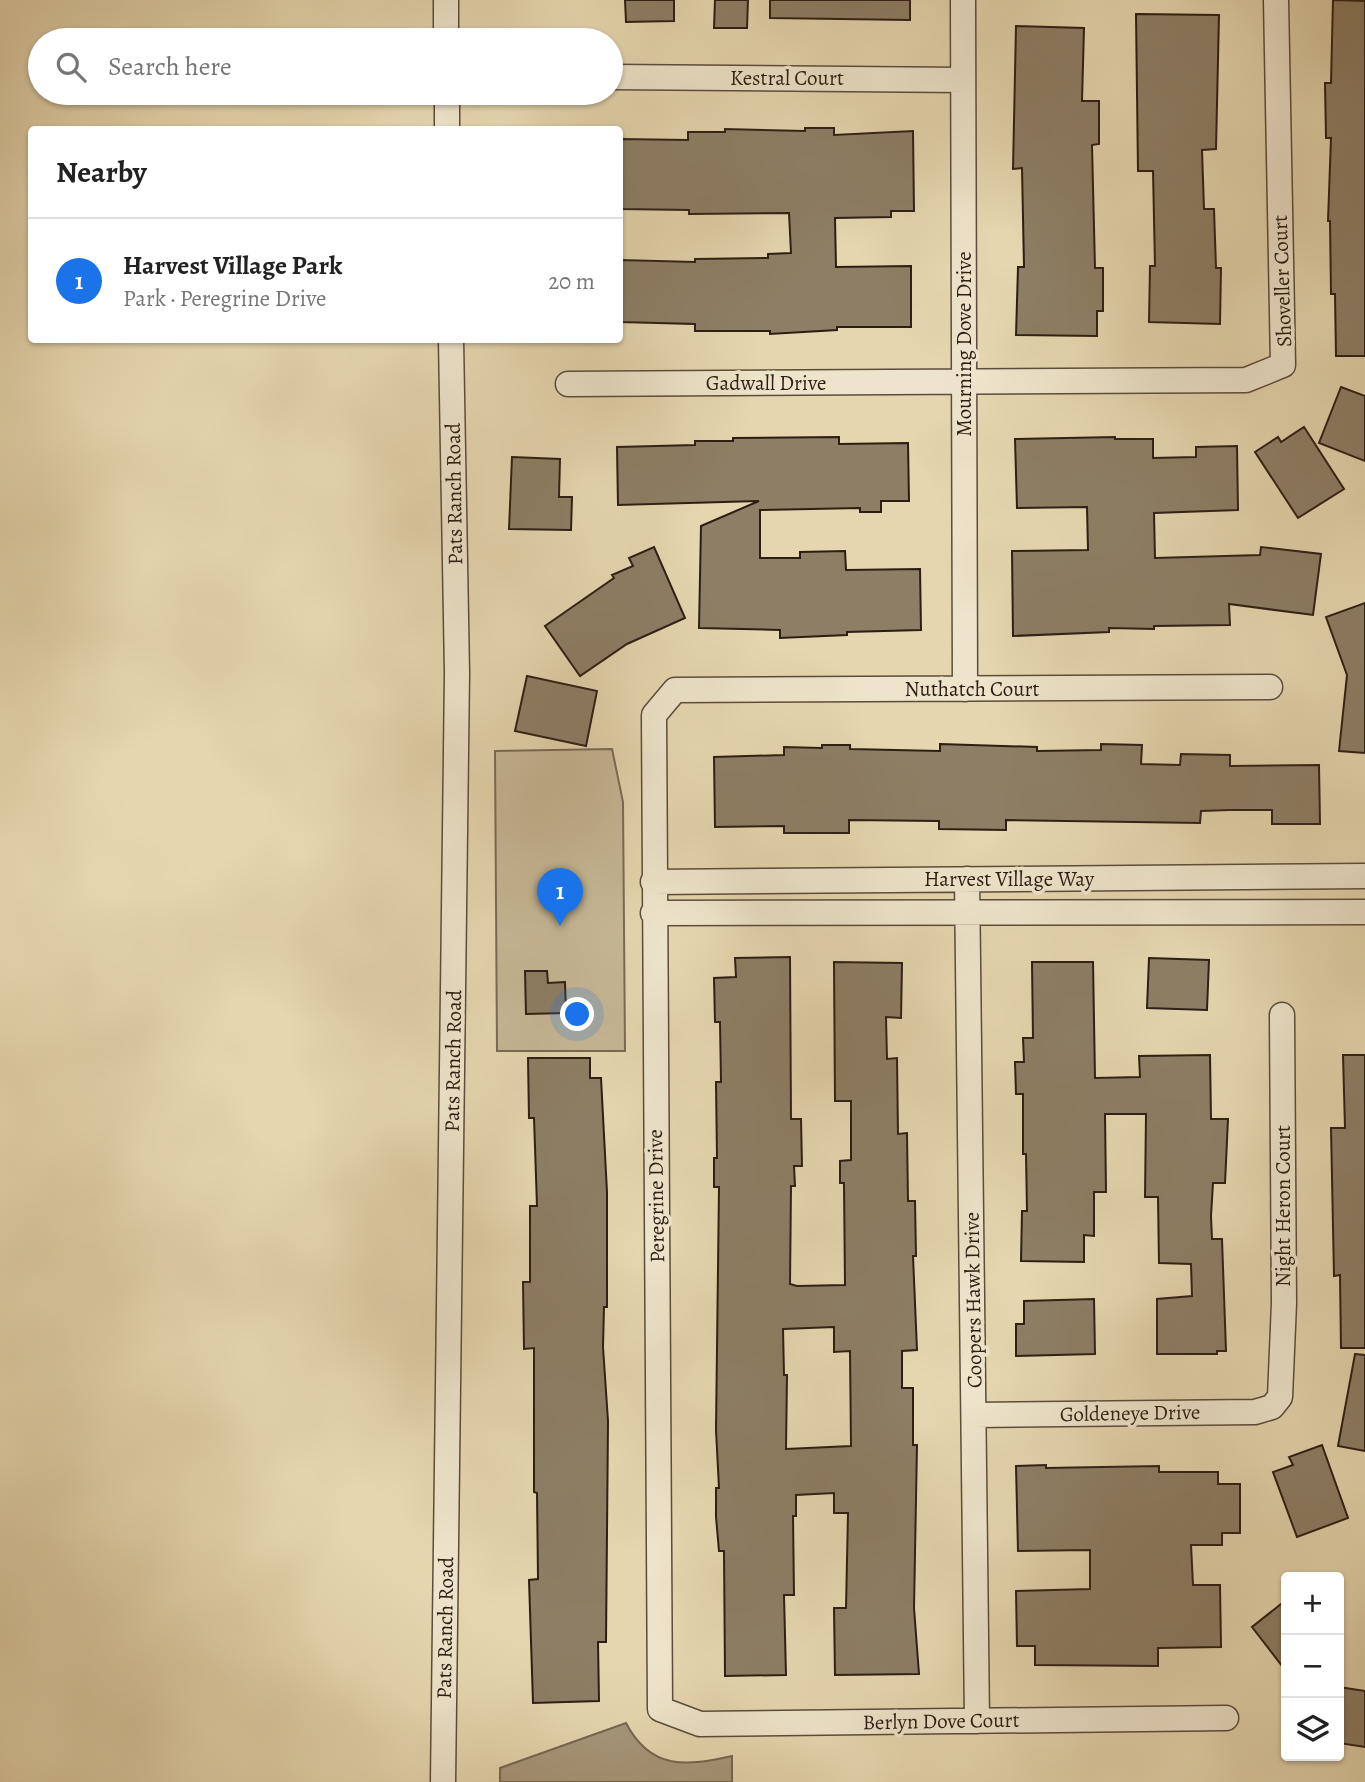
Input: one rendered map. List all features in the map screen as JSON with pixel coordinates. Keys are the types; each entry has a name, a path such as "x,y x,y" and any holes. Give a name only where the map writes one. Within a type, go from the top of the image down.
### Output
{"street":[{"path":"446,0 446,28"},
{"name":"Mourning Dove Drive","path":"963,0 965,688"},
{"name":"Shoveller Court","path":"964,382 1246,380 1283,365 1276,0"},
{"name":"Kestral Court","path":"623,77 963,80"},
{"path":"447,105 447,126"},
{"name":"Pats Ranch Road","path":"443,1782 457,673 451,343"},
{"name":"Gadwall Drive","path":"568,384 964,382"},
{"name":"Nuthatch Court","path":"674,690 1270,687"},
{"name":"Peregrine Drive","path":"660,1709 653,913 654,715 674,690"},
{"name":"Harvest Village Way","path":"653,882 1365,876"},
{"name":"Coopers Hawk Drive","path":"967,879 978,1721"},
{"name":"Harvest Village Way","path":"653,913 1365,912"},
{"name":"Night Heron Court","path":"1280,1397 1284,1303 1282,1015"},
{"name":"Goldeneye Drive","path":"974,1415 1255,1412 1272,1407 1280,1397"},
{"name":"Berlyn Dove Court","path":"660,1709 700,1724 1226,1718"}],"shaded area":[{"path":"612,749 623,802 625,1051 497,1051 495,751"},
{"path":"626,1723 636,1739 659,1757 685,1763 732,1756 732,1782 500,1782 500,1768"}],"building":[{"path":"625,0 674,0 674,21 626,22"},
{"path":"715,0 748,0 747,28 714,28"},
{"path":"770,0 910,0 910,20 770,18"},
{"path":"1333,0 1365,1 1365,356 1336,356 1335,294 1331,294 1328,221 1331,138 1326,138 1325,83 1331,83"},
{"path":"1136,14 1219,15 1216,149 1202,150 1204,209 1214,209 1216,268 1221,268 1220,324 1149,322 1150,266 1155,266 1153,171 1138,171"},
{"path":"1016,26 1084,28 1082,101 1099,101 1099,144 1092,145 1095,268 1103,268 1103,311 1097,311 1097,336 1016,335 1018,267 1024,267 1022,168 1013,169"},
{"path":"805,128 834,128 834,135 913,131 914,211 891,211 891,217 835,218 836,267 911,266 911,327 837,327 837,330 770,334 770,331 695,331 695,324 623,322 623,260 695,262 695,259 768,258 768,254 791,253 789,213 689,214 689,210 623,209 623,139 688,140 688,132 725,132 725,129 805,131"},
{"path":"1341,387 1365,396 1365,461 1319,443"},
{"path":"1304,427 1344,489 1298,518 1255,452 1278,437 1281,442"},
{"path":"839,437 839,444 908,443 909,501 881,501 881,512 860,512 860,508 760,510 760,558 800,558 800,552 845,551 846,570 920,569 921,630 847,632 847,635 780,638 780,630 699,628 701,526 759,501 618,505 617,447 695,445 695,441 733,441 733,438"},
{"path":"1015,439 1153,439 1153,458 1196,457 1196,447 1237,446 1238,510 1154,513 1155,558 1260,555 1261,547 1321,554 1313,615 1229,604 1230,625 1154,626 1154,629 1109,628 1109,632 1013,636 1012,551 1088,550 1087,507 1017,508"},
{"path":"512,457 560,459 559,497 572,497 571,530 509,529"},
{"path":"654,547 685,618 627,644 580,676 545,626 614,578 612,575 633,566 629,558"},
{"path":"1365,603 1365,753 1339,751 1347,675 1326,617"},
{"path":"527,676 597,691 586,746 515,731"},
{"path":"940,744 1037,747 1037,751 1101,750 1101,744 1142,745 1141,764 1180,765 1181,754 1230,755 1230,766 1319,765 1320,824 1272,824 1272,810 1229,810 1201,811 1200,823 1006,820 1006,830 939,829 939,821 849,820 849,833 784,833 784,826 715,827 714,757 784,755 784,747 822,748 822,745 850,745 850,749 940,751"},
{"path":"790,957 791,1119 801,1119 802,1166 794,1166 795,1186 791,1186 790,1284 797,1286 845,1285 844,1183 840,1183 840,1161 851,1160 851,1101 835,1101 834,962 902,963 901,1018 886,1017 887,1059 897,1058 898,1134 907,1133 908,1201 915,1201 916,1256 913,1256 917,1350 902,1351 902,1388 913,1388 913,1445 917,1445 914,1608 919,1674 835,1675 834,1608 846,1608 848,1513 834,1513 834,1493 796,1495 796,1516 793,1516 794,1595 784,1595 786,1675 725,1676 724,1551 719,1551 716,1517 716,1488 719,1488 716,1430 719,1187 714,1187 714,1158 717,1158 716,1082 721,1082 720,1022 715,1022 714,978 736,977 735,958","holes":["834,1327 834,1352 850,1351 851,1446 786,1449 787,1375 784,1375 783,1329"]},
{"path":"1149,958 1209,960 1207,1010 1147,1008"},
{"path":"1032,962 1093,962 1095,1078 1140,1077 1139,1056 1210,1055 1211,1119 1228,1119 1225,1183 1213,1183 1211,1216 1212,1239 1222,1239 1226,1351 1217,1351 1217,1354 1157,1354 1157,1299 1192,1296 1191,1264 1159,1263 1158,1197 1145,1197 1146,1114 1105,1114 1106,1192 1094,1192 1094,1236 1084,1235 1084,1262 1021,1261 1022,1211 1027,1211 1026,1154 1023,1154 1023,1094 1016,1094 1015,1062 1024,1062 1023,1038 1033,1038"},
{"path":"525,971 547,971 548,983 565,982 566,1013 526,1014"},
{"path":"1343,1055 1365,1055 1365,1348 1341,1348 1340,1275 1334,1276 1331,1128 1345,1128"},
{"path":"528,1058 590,1058 590,1078 601,1078 607,1192 607,1307 604,1307 603,1347 608,1421 606,1642 598,1642 599,1701 533,1703 529,1580 538,1579 537,1493 534,1492 534,1348 524,1349 523,1282 530,1282 530,1206 537,1206 534,1118 529,1118"},
{"path":"1094,1299 1095,1354 1016,1356 1016,1324 1024,1324 1024,1301"},
{"path":"1355,1354 1365,1355 1365,1451 1338,1446"},
{"path":"1322,1445 1348,1518 1297,1537 1273,1472 1293,1465 1289,1457"},
{"path":"1046,1465 1046,1468 1159,1466 1159,1472 1218,1472 1218,1484 1240,1484 1240,1533 1222,1533 1222,1545 1191,1545 1193,1585 1220,1585 1221,1647 1158,1648 1158,1666 1035,1665 1035,1646 1017,1646 1016,1591 1090,1589 1090,1550 1018,1551 1016,1466"},
{"path":"1281,1604 1281,1665 1252,1627"},
{"path":"1344,1688 1365,1691 1365,1747 1344,1744"}],"place":[{"name":"Harvest Village Park","path":"560,926"}]}
